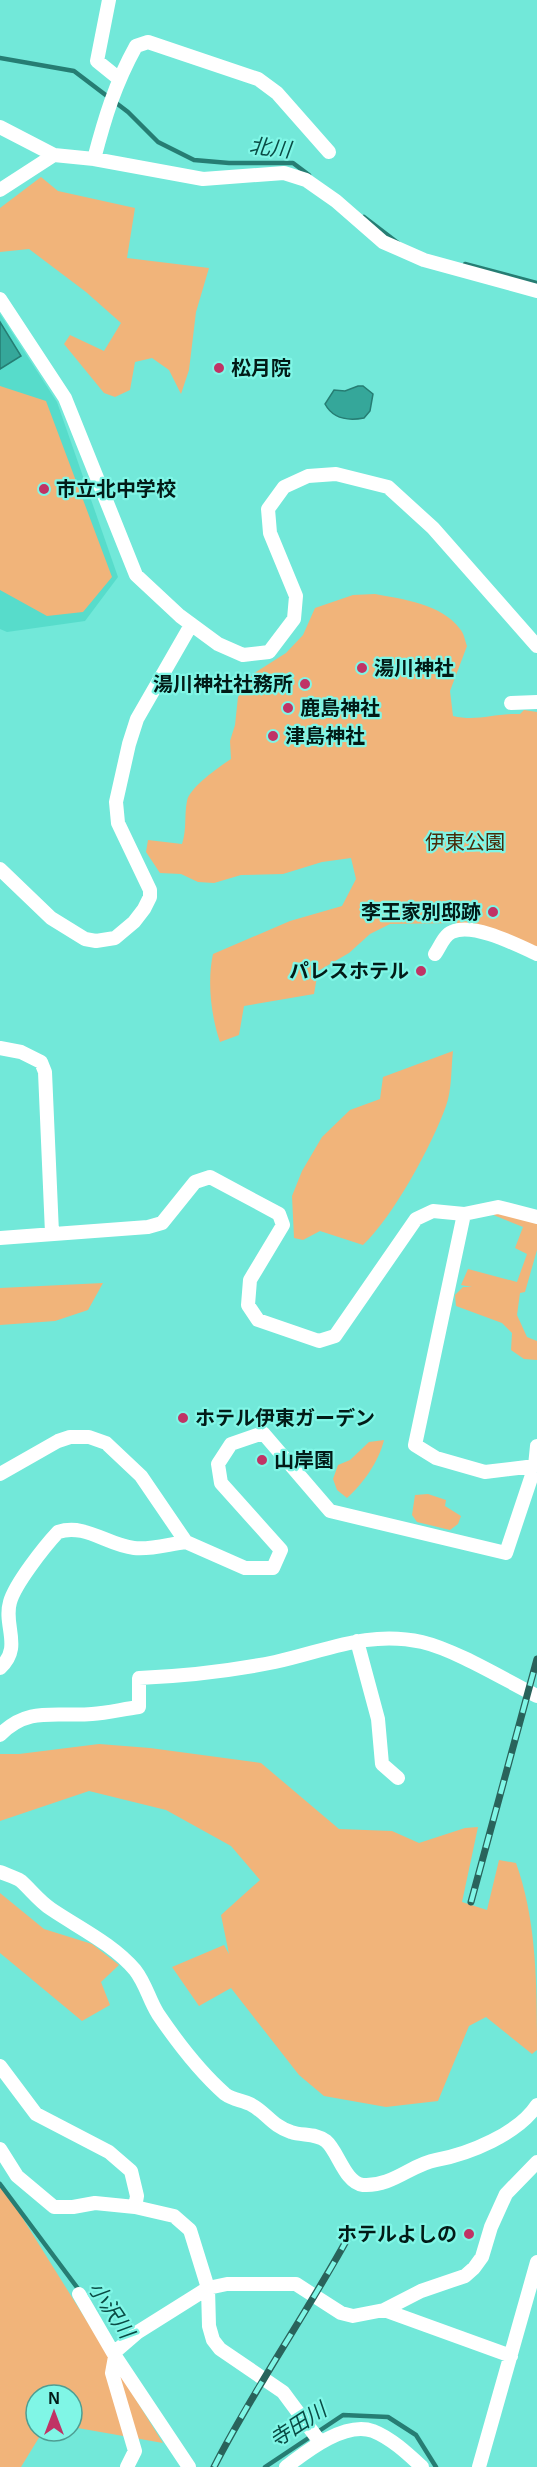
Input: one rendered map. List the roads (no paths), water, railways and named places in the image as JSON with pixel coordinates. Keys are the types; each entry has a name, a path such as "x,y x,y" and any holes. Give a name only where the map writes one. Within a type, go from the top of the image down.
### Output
{"street":[{"path":"109,0 97,60 118,78"},
{"path":"94,159 118,78 136,46 148,42 258,79 277,93 329,152"},
{"path":"0,127 54,155 94,159 203,179 284,173 306,180 329,196 383,242 424,260 537,291"},
{"path":"0,190 54,155"},
{"path":"0,299 65,398 136,575 191,625 218,644 243,655 269,652 294,619 296,596 270,533 268,509 284,487 308,476 336,474 388,487 433,528 537,646"},
{"path":"0,868 51,918 85,939 96,941 115,938 134,922 150,897 150,890 118,823 116,802 120,779 137,719 191,625"},
{"path":"511,703 537,702"},
{"path":"435,954 446,936 460,930 494,936 537,954"},
{"path":"0,1048 21,1052 41,1062 45,1072 52,1233"},
{"path":"0,1238 148,1227 162,1223 195,1182 210,1177 279,1214 283,1225 250,1280 248,1305 258,1320 319,1341 335,1336 416,1219 434,1211 464,1214 498,1207 537,1217"},
{"path":"464,1214 416,1445 436,1458 485,1472 535,1466"},
{"path":"0,1668 10,1653 12,1639 10,1602 17,1586 58,1532 68,1529 79,1530 133,1548 186,1542 245,1568 273,1568 281,1550 221,1483 218,1464 231,1444 263,1433 330,1511 506,1553 535,1466 537,1446"},
{"path":"0,1474 58,1441 70,1437 89,1437 106,1443 141,1476 186,1542"},
{"path":"0,1735 12,1723 39,1714 92,1714 139,1707 139,1678 203,1673 275,1662 357,1641 385,1637 422,1642 441,1648 537,1696"},
{"path":"357,1641 378,1719 382,1764 398,1778"},
{"path":"0,1872 19,1880 48,1907 84,1929 134,1969 147,1988 157,2012 180,2044 226,2095 250,2104 277,2127 294,2133 320,2137 327,2142 350,2176 358,2183 363,2185 393,2180 433,2161 466,2153 506,2132 523,2120 537,2104"},
{"path":"0,2066 36,2114 110,2152 131,2171 137,2196 135,2207"},
{"path":"0,2149 17,2176 54,2207 73,2207 95,2203 135,2207 174,2216 190,2230 208,2288 209,2326 213,2340 220,2349 283,2392 319,2442"},
{"path":"127,2467 135,2451 112,2373 119,2350 208,2288 227,2283 285,2283 305,2289 341,2313 353,2316 384,2310 421,2291 465,2277 482,2257 491,2227 506,2194 537,2162"},
{"path":"479,2467 537,2262"},
{"path":"79,2294 119,2350 189,2467"},
{"path":"384,2310 511,2356"},
{"path":"293,2465 319,2442 355,2429 373,2431 404,2451 422,2467"}],"water":[{"path":"0,322 21,356 0,369"},
{"path":"363,386 373,394 370,411 364,418 342,418 328,409 325,404 334,390 345,391"}],"waterway":[{"name":"北川","path":"0,58 74,71 128,112 158,142 194,160 229,163 293,163 309,175"},
{"name":"北川","path":"364,217 398,243"},
{"name":"北川","path":"465,264 537,283"},
{"name":"小沢川","path":"0,2184 79,2290"},
{"name":"寺田川","path":"265,2467 343,2415 388,2417 416,2435 436,2467"}],"railway":[{"path":"471,1902 537,1659"},
{"path":"214,2467 246,2408 350,2234"}],"place":[{"name":"松月院","path":"219,368"},
{"name":"市立北中学校","path":"44,489"},
{"name":"湯川神社","path":"362,668"},
{"name":"湯川神社社務所","path":"305,684"},
{"name":"鹿島神社","path":"288,708"},
{"name":"津島神社","path":"273,736"},
{"name":"李王家別邸跡","path":"493,912"},
{"name":"パレスホテル","path":"421,971"},
{"name":"ホテル伊東ガーデン","path":"183,1418"},
{"name":"山岸園","path":"262,1460"},
{"name":"ホテルよしの","path":"469,2234"}],"park label":[{"name":"伊東公園","path":"465,842"}]}
